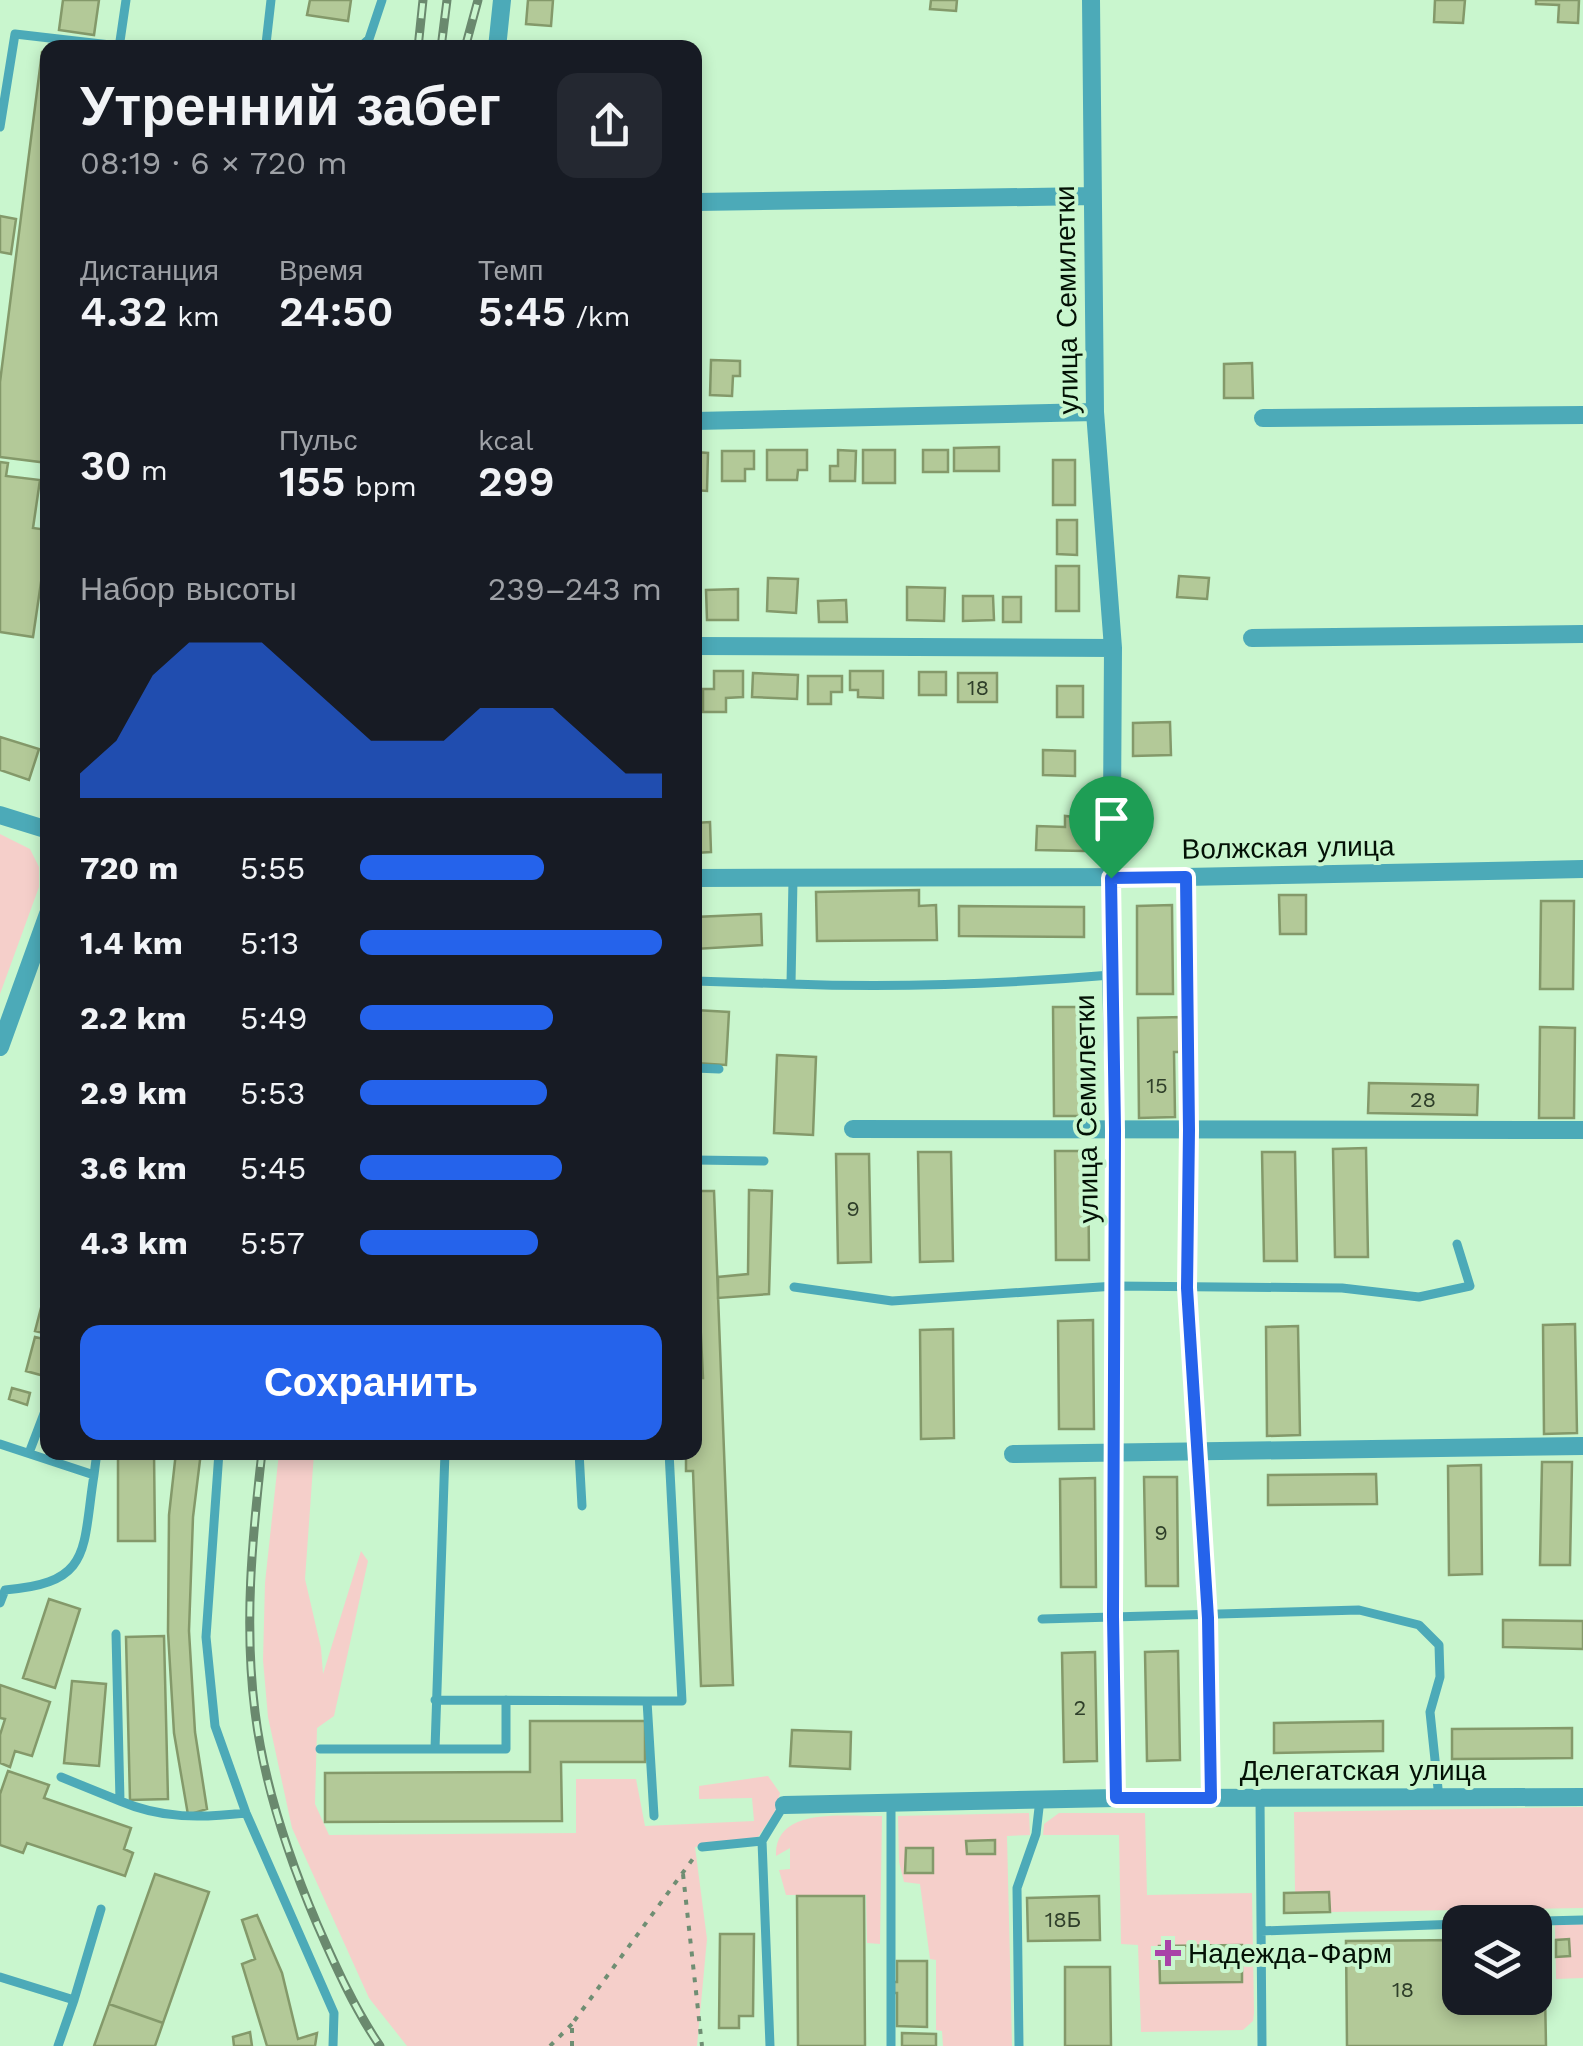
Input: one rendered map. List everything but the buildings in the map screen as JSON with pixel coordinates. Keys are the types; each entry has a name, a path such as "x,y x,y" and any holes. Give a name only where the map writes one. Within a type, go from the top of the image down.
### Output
{"street":[{"path":"499,40 502,0"},
{"name":"улица Семилетки","path":"1091,0 1095,412 1113,648 1116,1798"},
{"path":"702,202 1091,196"},
{"path":"702,422 1095,412"},
{"path":"1262,418 1583,415"},
{"path":"1252,638 1583,634"},
{"path":"702,646 1113,648"},
{"path":"0,815 40,823"},
{"name":"Волжская улица","path":"702,878 1111,878 1583,869"},
{"path":"0,1047 40,936"},
{"path":"853,1129 1583,1130"},
{"path":"1012,1454 1583,1446"},
{"name":"Делегатская улица","path":"784,1804 1116,1798 1583,1797"}],"lane":[{"path":"120,40 126,0"},
{"path":"266,40 271,0"},
{"path":"369,40 382,0"},
{"path":"0,127 15,34 63,40"},
{"path":"792,876 792,984"},
{"path":"702,981 892,988 1111,974"},
{"path":"702,1069 718,1070"},
{"path":"702,1160 764,1161"},
{"path":"794,1287 892,1301 1115,1286 1342,1288 1420,1297 1470,1286 1458,1244"},
{"path":"29,1454 40,1424"},
{"path":"0,1444 40,1458"},
{"path":"48,1460 94,1475"},
{"path":"0,1603 2,1589 39,1587 68,1574 82,1550 96,1460"},
{"path":"218,1460 206,1637 211,1700 221,1746 246,1814 334,2014 333,2046"},
{"path":"435,1749 445,1460"},
{"path":"579,1460 582,1506"},
{"path":"435,1700 682,1701 669,1460"},
{"path":"1042,1618 1360,1610 1420,1625 1438,1645 1440,1676 1430,1712 1439,1798"},
{"path":"116,1634 120,1801"},
{"path":"320,1749 506,1749 506,1700"},
{"path":"647,1701 654,1816"},
{"path":"61,1777 147,1812 200,1818 246,1814"},
{"path":"1260,1798 1262,2046"},
{"path":"1020,2046 1018,1888 1036,1834 1040,1800"},
{"path":"890,1802 891,2046"},
{"path":"770,2046 762,1841 784,1804"},
{"path":"702,1848 762,1841"},
{"path":"58,2046 102,1909"},
{"path":"1552,1921 1583,1920"},
{"path":"1262,1932 1442,1925"},
{"path":"0,1977 74,2000"}],"path":[{"path":"1186,877 1187,1288 1206,1600"},
{"path":"1208,1618 1211,1798"},
{"path":"550,2046 572,2024 702,1848"},
{"path":"684,1874 702,2046"},
{"path":"572,2024 572,2046"}],"shaded area":[{"path":"0,834 30,849 39,867 39,887 0,994"},
{"path":"278,1460 314,1460 305,1579 323,1674 361,1551 368,1561 334,1716 317,1728 315,1804 329,1835 576,1833 576,1779 636,1779 645,1826 754,1821 752,1798 699,1799 699,1786 768,1776 780,1793 775,1812 758,1837 695,1847 707,1939 697,2046 407,2046 369,1998 292,1828 268,1717 263,1660 265,1583"},
{"path":"1583,1807 1583,1908 1442,1905 1442,1910 1330,1912 1329,1892 1295,1892 1294,1812"},
{"path":"1029,1813 1030,1835 1007,1836 1012,2046 943,2046 942,2031 936,2030 936,1960 930,1959 920,1884 904,1882 899,1862 898,1816"},
{"path":"1059,1813 1145,1813 1147,1895 1252,1893 1254,2013 1253,2021 1243,2030 1141,2032 1138,1945 1121,1944 1119,1835 1043,1835 1044,1824"},
{"path":"882,1816 880,1944 867,1943 866,1895 786,1895 779,1870 790,1869 790,1848 776,1856 779,1840 787,1828 800,1821 816,1817"},
{"path":"1583,1924 1583,1978 1556,1979 1555,1925"}],"railway":[{"path":"419,40 423,0"},
{"path":"442,40 447,0"},
{"path":"467,40 478,0"},
{"path":"261,1460 250,1614 255,1712 264,1766 278,1820 306,1898 346,1986 380,2046"}],"place":[{"name":"Надежда-Фарм","path":"1168,1953"}],"route":[{"path":"1186,877 1187,1288 1208,1618 1211,1798 1116,1798 1111,878 1186,877"}]}
